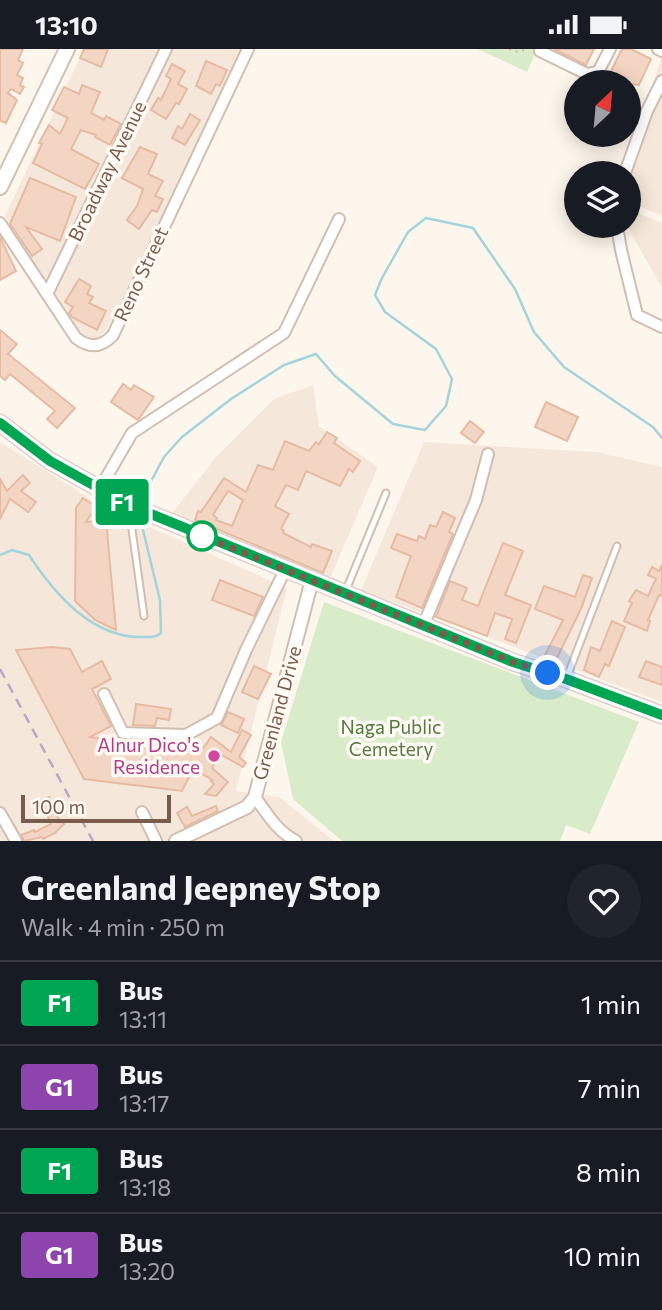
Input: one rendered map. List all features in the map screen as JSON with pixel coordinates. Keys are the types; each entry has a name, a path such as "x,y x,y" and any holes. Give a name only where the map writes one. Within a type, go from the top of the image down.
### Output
{"main road":[{"path":"0,187 66,49"},
{"path":"0,423 32,448"},
{"path":"0,431 129,505 513,662 662,715"}],"street":[{"name":"Broadway Avenue","path":"47,294 166,49"},
{"name":"Reno Street","path":"0,223 76,338 92,346 105,344 113,335 248,49"},
{"path":"541,49 587,74 598,72 610,49"},
{"path":"629,161 647,111 662,81"},
{"path":"99,490 132,433 284,333 340,219"},
{"path":"619,238 637,315 662,327"},
{"path":"423,626 476,500 488,454"},
{"path":"104,694 123,733 186,735 217,718 285,570"},
{"name":"Greenland Drive","path":"176,841 247,807 255,797 312,580"},
{"path":"255,797 272,820 287,836 296,841"},
{"path":"142,812 156,841"},
{"path":"0,813 16,841"}],"lane":[{"path":"344,594 386,493"},
{"path":"129,505 144,616"},
{"path":"566,679 617,546"}],"path":[{"path":"509,49 517,52 527,49"}],"shaded area":[{"path":"84,49 243,49 108,327 96,341 76,332 5,216"},
{"path":"661,58 662,216 641,207 641,161 629,161 633,147 641,147 641,122"},
{"path":"641,214 662,223 662,288 634,238 641,238"},
{"path":"313,385 319,426 378,467 330,578 172,513 217,456 274,399"},
{"path":"0,442 100,505 287,588 236,791 279,797 334,841 0,841"},
{"path":"424,442 596,452 662,467 662,702 361,590"}],"green space":[{"path":"478,49 537,49 527,72"},
{"name":"Naga Public Cemetery","path":"324,602 639,722 590,834 566,825 560,841 342,841 293,799 281,742"}],"building":[{"path":"0,49 23,49 18,60 23,63 17,75 23,78 20,85 24,87 20,94 11,89 8,93 17,100 6,123 0,121"},
{"path":"84,49 108,49 101,67 80,58"},
{"path":"554,49 594,49 586,65"},
{"path":"622,49 631,49 651,59 641,81 641,70 612,70"},
{"path":"206,61 227,70 220,86 216,84 211,94 196,86"},
{"path":"172,64 185,71 178,84 187,89 166,119 151,110 158,98 161,100 171,79 166,76"},
{"path":"82,85 100,92 91,113 104,120 106,116 121,124 110,145 95,137 96,135 81,130 71,149 99,164 85,189 33,163 42,144 39,143 49,125 60,134 68,118 52,110 64,87 79,94"},
{"path":"190,114 200,120 185,145 172,138 178,126 182,129"},
{"path":"140,147 157,154 148,174 163,181 155,196 163,199 157,212 152,210 139,229 127,220 137,206 143,189 122,178"},
{"path":"30,178 76,197 60,241 26,227 42,249 32,256 10,224"},
{"path":"0,237 16,271 0,280"},
{"path":"79,279 91,286 87,294 93,297 89,303 106,311 97,330 72,317 69,313 73,307 65,302"},
{"path":"0,330 17,344 8,354 75,408 57,428 47,419 55,411 10,374 5,380 0,376"},
{"path":"123,384 131,390 134,385 154,397 138,420 111,402"},
{"path":"546,402 578,417 567,441 535,427"},
{"path":"470,421 484,432 475,443 461,433"},
{"path":"327,432 337,438 334,443 360,461 353,472 349,469 340,486 306,471 298,490 286,485 275,506 289,514 281,529 283,533 311,547 312,544 332,551 323,573 195,520 198,511 201,512 224,478 246,492 258,465 273,470 285,441 309,451 316,442 319,444","holes":["228,491 243,500 232,526 216,520 213,515"]},
{"path":"23,475 30,483 21,491 36,502 28,512 10,499 0,519 0,479 7,491"},
{"path":"83,498 96,507 86,522 106,520 116,630 95,620 75,601 76,508"},
{"path":"443,512 455,518 449,532 453,534 422,608 396,597 411,556 391,548 397,534 417,541 419,536 425,539 430,525 436,527"},
{"path":"503,543 523,551 505,595 531,605 516,643 505,639 512,619 495,613 487,636 436,617 450,581 467,588 462,600 478,606"},
{"path":"662,565 662,596 659,595 648,620 647,631 624,621 632,603 629,601 636,590 648,596 656,579 648,575 652,567 659,571"},
{"path":"583,575 592,578 581,609 555,662 544,657 563,620 535,609 544,586 575,597"},
{"path":"220,580 263,597 254,616 212,600"},
{"path":"612,621 625,627 609,666 605,664 599,677 584,670 591,647 600,651"},
{"path":"52,647 70,649 82,672 102,661 111,679 92,689 111,726 90,737 200,753 211,737 231,752 242,730 251,735 239,757 246,763 243,767 220,754 212,768 228,782 216,796 205,794 214,784 211,781 213,780 193,769 182,791 84,779 16,650"},
{"path":"646,661 662,667 662,685 639,677"},
{"path":"254,666 271,674 258,699 242,692"},
{"path":"136,704 171,709 169,720 157,718 155,726 133,725"},
{"path":"228,712 244,719 238,733 221,725"},
{"path":"49,797 58,818 64,824 43,839 24,841 21,835 51,824 41,800"},
{"path":"216,806 218,811 185,827 177,813 187,807 192,816"}],"waterway":[{"path":"143,496 164,457 182,437 231,399 284,365 316,354 335,376 393,424 425,430 446,406 452,379 436,349 385,312 375,295 408,232 426,218 473,228 515,289 534,332 564,367 653,427 662,438"},
{"path":"0,555 12,550 29,555 62,598 90,621 106,630 122,635 154,636 161,633 160,600 142,526"}],"railway":[{"path":"0,669 93,841"}],"bus line":[{"name":"F1","path":"0,423 50,461 129,505 513,662 662,715"}],"place":[{"name":"Alnur Dico's Residence","path":"214,756"}],"route":[{"path":"202,536 200,535 409,621 548,673"}]}
